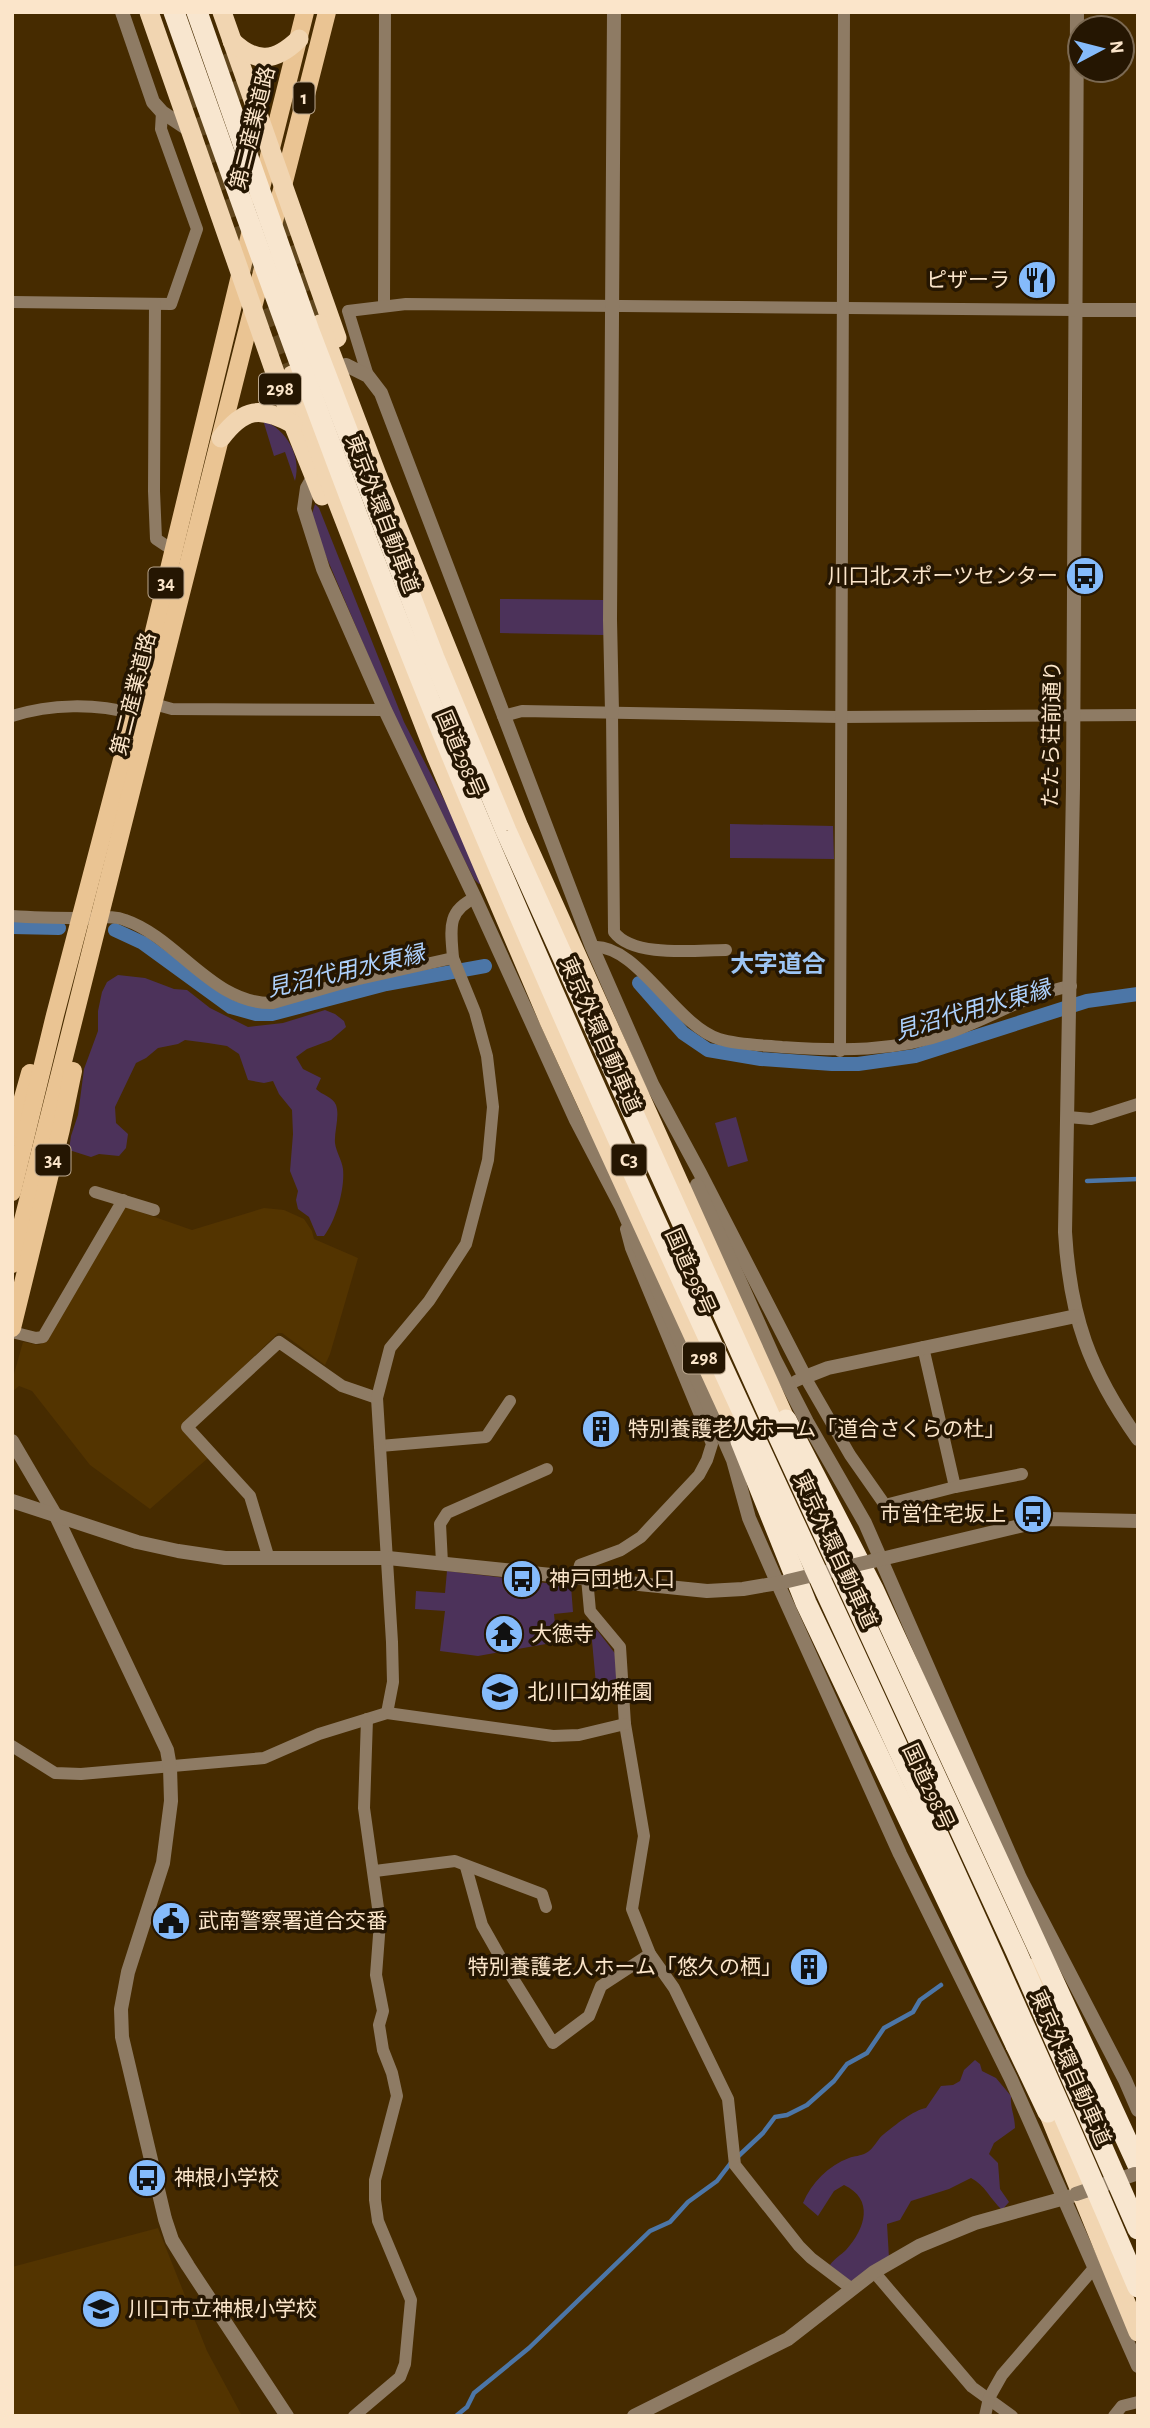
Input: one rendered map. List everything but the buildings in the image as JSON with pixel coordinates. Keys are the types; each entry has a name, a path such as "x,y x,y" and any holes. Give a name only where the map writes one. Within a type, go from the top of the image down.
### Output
{"highway":[{"name":"298","path":"149,12 293,424 394,675 436,756"},
{"path":"160,12 188,90"},
{"name":"東京外環自動車道","path":"174,12 346,491 414,665 486,837 569,1029 1004,1980 1138,2287"},
{"name":"東京外環自動車道","path":"197,12 313,344 434,658 501,819 757,1388 1016,1951 1138,2229"},
{"name":"298","path":"211,12 229,48 270,150 482,736"},
{"name":"298","path":"222,12 229,48"},
{"path":"229,48 256,57 267,57 287,50 299,39"},
{"name":"国道298号","path":"320,324 376,472 519,827 591,991 1043,1982 1138,2210"},
{"name":"国道298号","path":"292,374 338,504 436,756 550,1021 741,1441 1005,2006 1138,2332"},
{"path":"221,438 232,423 252,412 278,416 293,424"},
{"path":"786,1420 873,1589 1137,2171"},
{"path":"741,1441 806,1603 1080,2179 1138,2292"}],"main road":[{"name":"第二産業道路","path":"12,1192 55,1014 134,714 270,150 306,12"},
{"name":"第二産業道路","path":"12,1265 254,312 282,185 327,12"},
{"name":"34","path":"12,1330 64,1117 78,1046 82,991"},
{"name":"34","path":"12,1137 41,1041 55,1014"}],"street":[{"path":"122,12 153,102 162,112 191,132"},
{"path":"384,306 385,12"},
{"path":"614,12 610,620 614,932 618,938 653,951 726,950"},
{"path":"840,1051 844,12"},
{"name":"たたら荘前通り","path":"1077,12 1071,990 1065,1232 1076,1316 1112,1403 1138,1439"},
{"path":"12,302 171,304 197,229 161,129 162,112"},
{"path":"155,304 156,539 174,551"},
{"path":"1138,310 406,304 348,311 368,376 381,393 592,947 652,1084 775,1360 807,1422 848,1490 1020,1878 1138,2110"},
{"path":"346,365 368,376"},
{"path":"314,476 304,501 306,520 323,569 576,1120 621,1206 733,1460 749,1518 783,1582 900,1854 1071,2196 1095,2267 1138,2366"},
{"path":"154,704 172,709 386,710"},
{"path":"12,716 62,707 119,709 134,714"},
{"path":"503,716 522,711 840,717 1138,715"},
{"path":"542,859 556,851"},
{"path":"387,1713 393,1682 377,1398 390,1348 429,1301 466,1244 488,1160 493,1107 487,1056 475,1012 453,958 452,922 456,910 463,903 491,890"},
{"path":"12,916 101,916 125,920 146,930 223,988 260,1004 287,1001 350,981 453,958"},
{"path":"592,947 609,948 621,955 698,1029 718,1038 758,1045 840,1051 909,1043 951,1032 1032,997 1071,990"},
{"path":"652,1084 701,1173 800,1379 885,1505 955,1487 1022,1474"},
{"path":"1068,1117 1091,1119 1138,1104"},
{"path":"95,1192 154,1210"},
{"path":"12,1330 43,1337 123,1200"},
{"path":"621,1206 631,1248 714,1441 699,1475 641,1537 621,1550 580,1565 590,1611 620,1647 625,1724 644,1836 632,1909 650,1954 674,1988 728,2099 735,2165 805,2252 852,2289"},
{"path":"800,1379 828,1368 1076,1316"},
{"path":"269,1559 250,1496 187,1427 279,1342 342,1386 377,1398"},
{"path":"923,1347 955,1487"},
{"path":"380,1446 486,1437 510,1401"},
{"path":"12,1441 56,1516 163,1738 170,1767 171,1801 163,1863 122,1992 122,2037 172,2240 220,2318 287,2416"},
{"path":"442,1563 440,1524 447,1513 547,1469"},
{"path":"12,1501 137,1542 225,1558 388,1558 707,1591 783,1582 1049,1519 1069,1517 1138,1521"},
{"path":"12,1746 55,1773 81,1774 264,1758 319,1734 387,1713 553,1737 579,1735 625,1724"},
{"path":"354,2416 400,2377 405,2364 411,2300 379,2221 375,2200 375,2180 397,2096 383,2050 379,2025 383,2011 376,1975 380,1922 364,1808 367,1719"},
{"path":"374,1871 455,1861 542,1894 546,1907"},
{"path":"466,1867 482,1924 553,2043 589,2016 601,1986 650,1954"},
{"path":"634,2416 657,2411 788,2339 874,2272 945,2234 1071,2196 1137,2171"},
{"path":"985,2416 989,2398 1002,2375 1095,2267"},
{"path":"874,2272 972,2387 1012,2416"},
{"path":"1114,2416 1122,2406 1138,2402"}],"shaded area":[{"path":"263,420 279,430 290,444 296,462 295,481 285,452 274,456"},
{"path":"315,504 319,508 404,722 487,883 479,884 474,879 402,735 320,542 312,514"},
{"path":"500,599 605,600 604,635 500,633"},
{"path":"730,824 833,826 834,859 730,858"},
{"path":"118,975 145,978 174,989 187,990 210,1008 248,1027 283,1023 325,1010 344,1021 346,1027 331,1040 307,1049 296,1057 303,1069 321,1078 316,1089 332,1100 337,1109 335,1143 342,1166 343,1186 336,1213 324,1236 317,1236 309,1217 298,1209 298,1191 290,1171 292,1110 279,1094 273,1081 264,1083 248,1080 239,1054 227,1046 185,1040 158,1048 136,1063 115,1107 116,1123 128,1134 126,1148 119,1156 99,1154 91,1157 69,1150 78,1115 84,1069 98,1031 102,992 107,982"},
{"path":"736,1117 748,1161 728,1167 715,1123"},
{"path":"123,1206 192,1230 264,1208 284,1210 304,1219 314,1239 358,1258 325,1365 282,1333 278,1333 183,1426 208,1458 150,1509 90,1465 32,1391 19,1386 12,1392 12,1381 23,1342 39,1345 47,1340"},
{"path":"447,1571 571,1586 573,1612 554,1614 556,1633 546,1644 478,1656 440,1651 445,1611 415,1609 416,1591 445,1593"},
{"path":"591,1630 597,1630 617,1656 619,1693 597,1695"},
{"path":"975,2060 982,2071 996,2078 1011,2096 1015,2128 994,2143 989,2154 998,2163 1000,2189 1009,2202 1002,2210 980,2184 971,2178 949,2189 911,2201 900,2220 887,2224 889,2258 853,2284 830,2265 846,2250 858,2233 864,2214 860,2198 844,2185 834,2191 818,2216 803,2203 807,2195 828,2170 841,2161 869,2151 894,2126 926,2108 941,2086 960,2081 964,2070"},
{"name":"川口市立神根小学校","path":"158,2228 207,2351 242,2416 12,2416 12,2267"}],"waterway":[{"name":"見沼代用水東縁","path":"12,927 59,928"},
{"name":"見沼代用水東縁","path":"115,930 143,943 231,1007 256,1014 272,1014 386,984 485,966"},
{"name":"見沼代用水東縁","path":"639,983 683,1033 708,1050 761,1059 832,1064 858,1064 915,1056 1087,1001 1138,994"},
{"path":"1087,1181 1138,1179"},
{"path":"456,2416 467,2407 474,2393 529,2348 650,2231 670,2222 688,2202 717,2181 775,2117 787,2115 807,2105 834,2081 847,2064 867,2053 884,2028 913,2012 920,2000 941,1985"}],"tunnel":[{"path":"225,54 320,324"},
{"path":"188,90 292,375"}],"place":[{"name":"ピザーラ","path":"1037,280"},
{"name":"川口北スポーツセンター","path":"1085,576"},
{"name":"特別養護老人ホーム「道合さくらの杜」","path":"601,1429"},
{"name":"市営住宅坂上","path":"1033,1514"},
{"name":"神戸団地入口","path":"522,1579"},
{"name":"大徳寺","path":"504,1634"},
{"name":"北川口幼稚園","path":"500,1692"},
{"name":"武南警察署道合交番","path":"171,1921"},
{"name":"特別養護老人ホーム「悠久の栖」","path":"809,1967"},
{"name":"神根小学校","path":"147,2178"},
{"name":"川口市立神根小学校","path":"101,2309"}],"district":[{"name":"大字道合","path":"778,965"}]}
